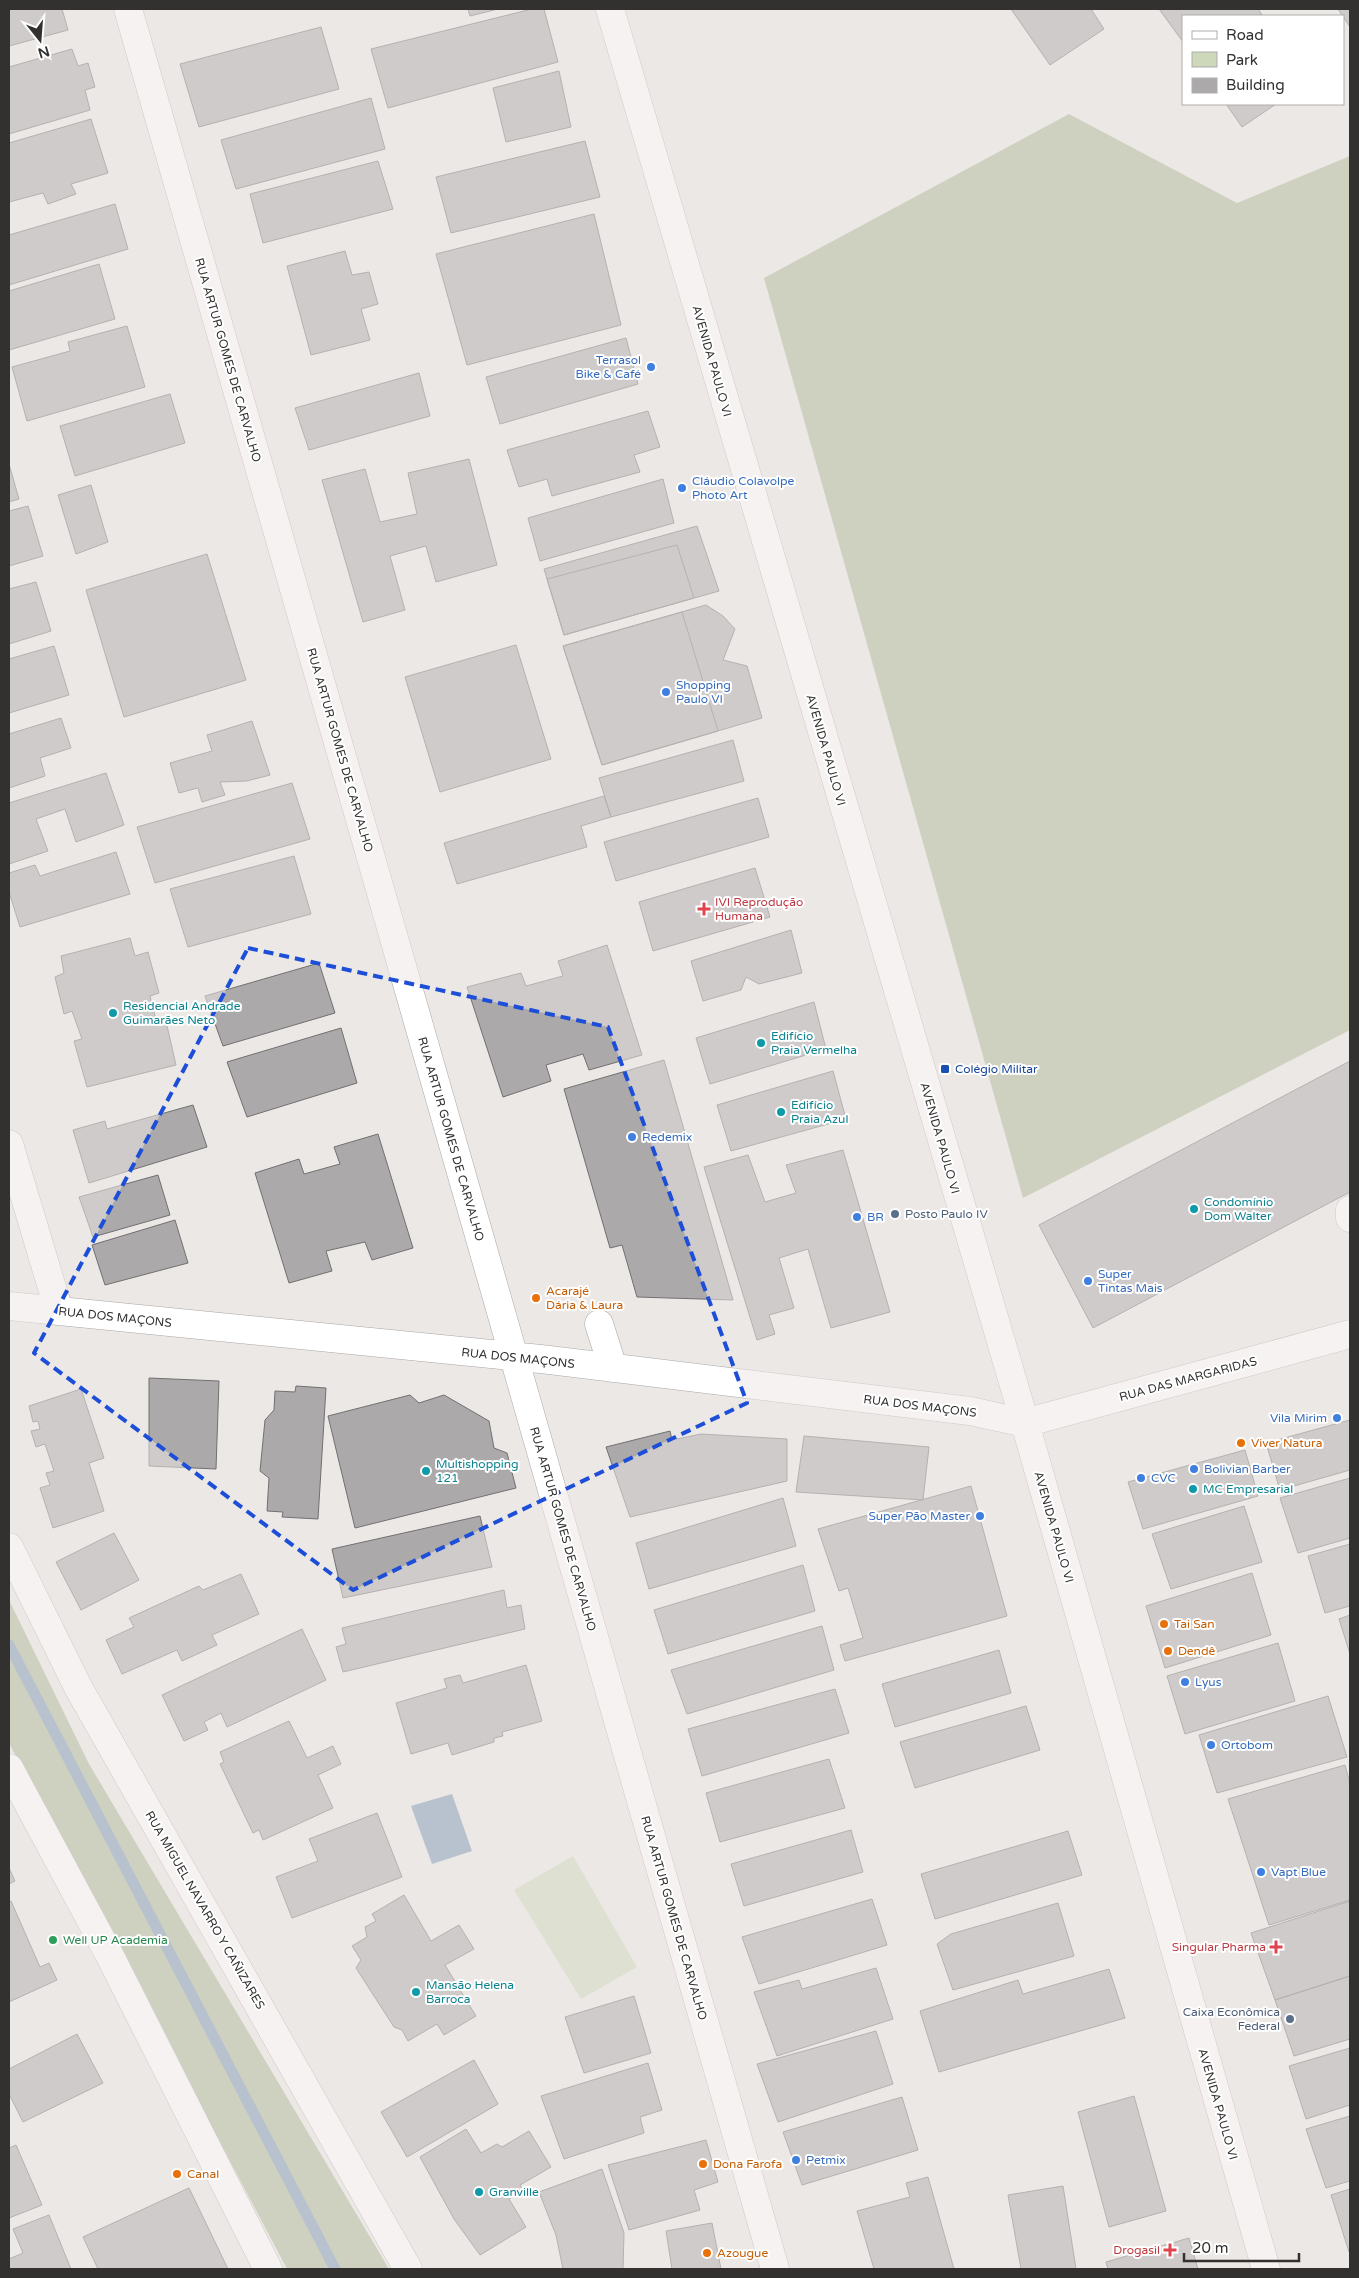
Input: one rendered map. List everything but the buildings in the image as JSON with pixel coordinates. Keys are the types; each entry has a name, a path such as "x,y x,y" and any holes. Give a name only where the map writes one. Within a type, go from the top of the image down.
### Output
{"street":[{"name":"RUA ARTUR GOMES DE CARVALHO","path":"128,9 456,1129 513,1357 775,2269"},
{"name":"AVENIDA PAULO VI","path":"610,9 1025,1423 1266,2269"},
{"path":"9,1144 59,1311"},
{"path":"1350,1210 1350,1218"},
{"name":"RUA DOS MAÇONS","path":"9,1306 613,1368 970,1411 1025,1423"},
{"path":"599,1324 613,1368"},
{"name":"RUA DAS MARGARIDAS","path":"1025,1423 1350,1334"},
{"name":"RUA MIGUEL NAVARRO Y CAÑIZARES","path":"9,1547 78,1686 408,2269"},
{"path":"9,1768 109,1954 268,2269"}],"highlighted area":[{"path":"248,948 608,1027 747,1403 353,1590 34,1353"}],"green space":[{"path":"1069,114 1237,203 1350,156 1350,1030 1023,1198 764,278"},
{"path":"9,1600 89,1764 389,2269 287,2269 9,1743"},
{"path":"573,1856 637,1967 581,1999 514,1890"}],"water":[{"path":"452,1794 472,1851 432,1864 411,1806"}],"waterway":[{"path":"9,1645 335,2269"}],"place":[{"name":"Terrasol Bike & Café","path":"651,367"},
{"name":"Cláudio Colavolpe Photo Art","path":"682,488"},
{"name":"Shopping Paulo VI","path":"666,692"},
{"name":"IVI Reprodução Humana","path":"704,909"},
{"name":"Residencial Andrade Guimarães Neto","path":"113,1013"},
{"name":"Edifício Praia Vermelha","path":"761,1043"},
{"name":"Colégio Militar","path":"945,1069"},
{"name":"Edifício Praia Azul","path":"781,1112"},
{"name":"Redemix","path":"632,1137"},
{"name":"Condomínio Dom Walter","path":"1194,1209"},
{"name":"Posto Paulo IV","path":"895,1214"},
{"name":"BR","path":"857,1217"},
{"name":"Super Tintas Mais","path":"1088,1281"},
{"name":"Acarajé Dária & Laura","path":"536,1298"},
{"name":"Vila Mirim","path":"1337,1418"},
{"name":"Viver Natura","path":"1241,1443"},
{"name":"Bolivian Barber","path":"1194,1469"},
{"name":"Multishopping 121","path":"426,1471"},
{"name":"CVC","path":"1141,1478"},
{"name":"MC Empresarial","path":"1193,1489"},
{"name":"Super Pão Master","path":"980,1516"},
{"name":"Tai San","path":"1164,1624"},
{"name":"Dendê","path":"1168,1651"},
{"name":"Lyus","path":"1185,1682"},
{"name":"Ortobom","path":"1211,1745"},
{"name":"Vapt Blue","path":"1261,1872"},
{"name":"Well UP Academia","path":"53,1940"},
{"name":"Singular Pharma","path":"1276,1947"},
{"name":"Mansão Helena Barroca","path":"416,1992"},
{"name":"Caixa Econômica Federal","path":"1290,2019"},
{"name":"Petmix","path":"796,2160"},
{"name":"Dona Farofa","path":"703,2164"},
{"name":"Canal","path":"177,2174"},
{"name":"Granville","path":"479,2192"},
{"name":"Drogasil","path":"1170,2250"},
{"name":"Azougue","path":"707,2253"}]}
